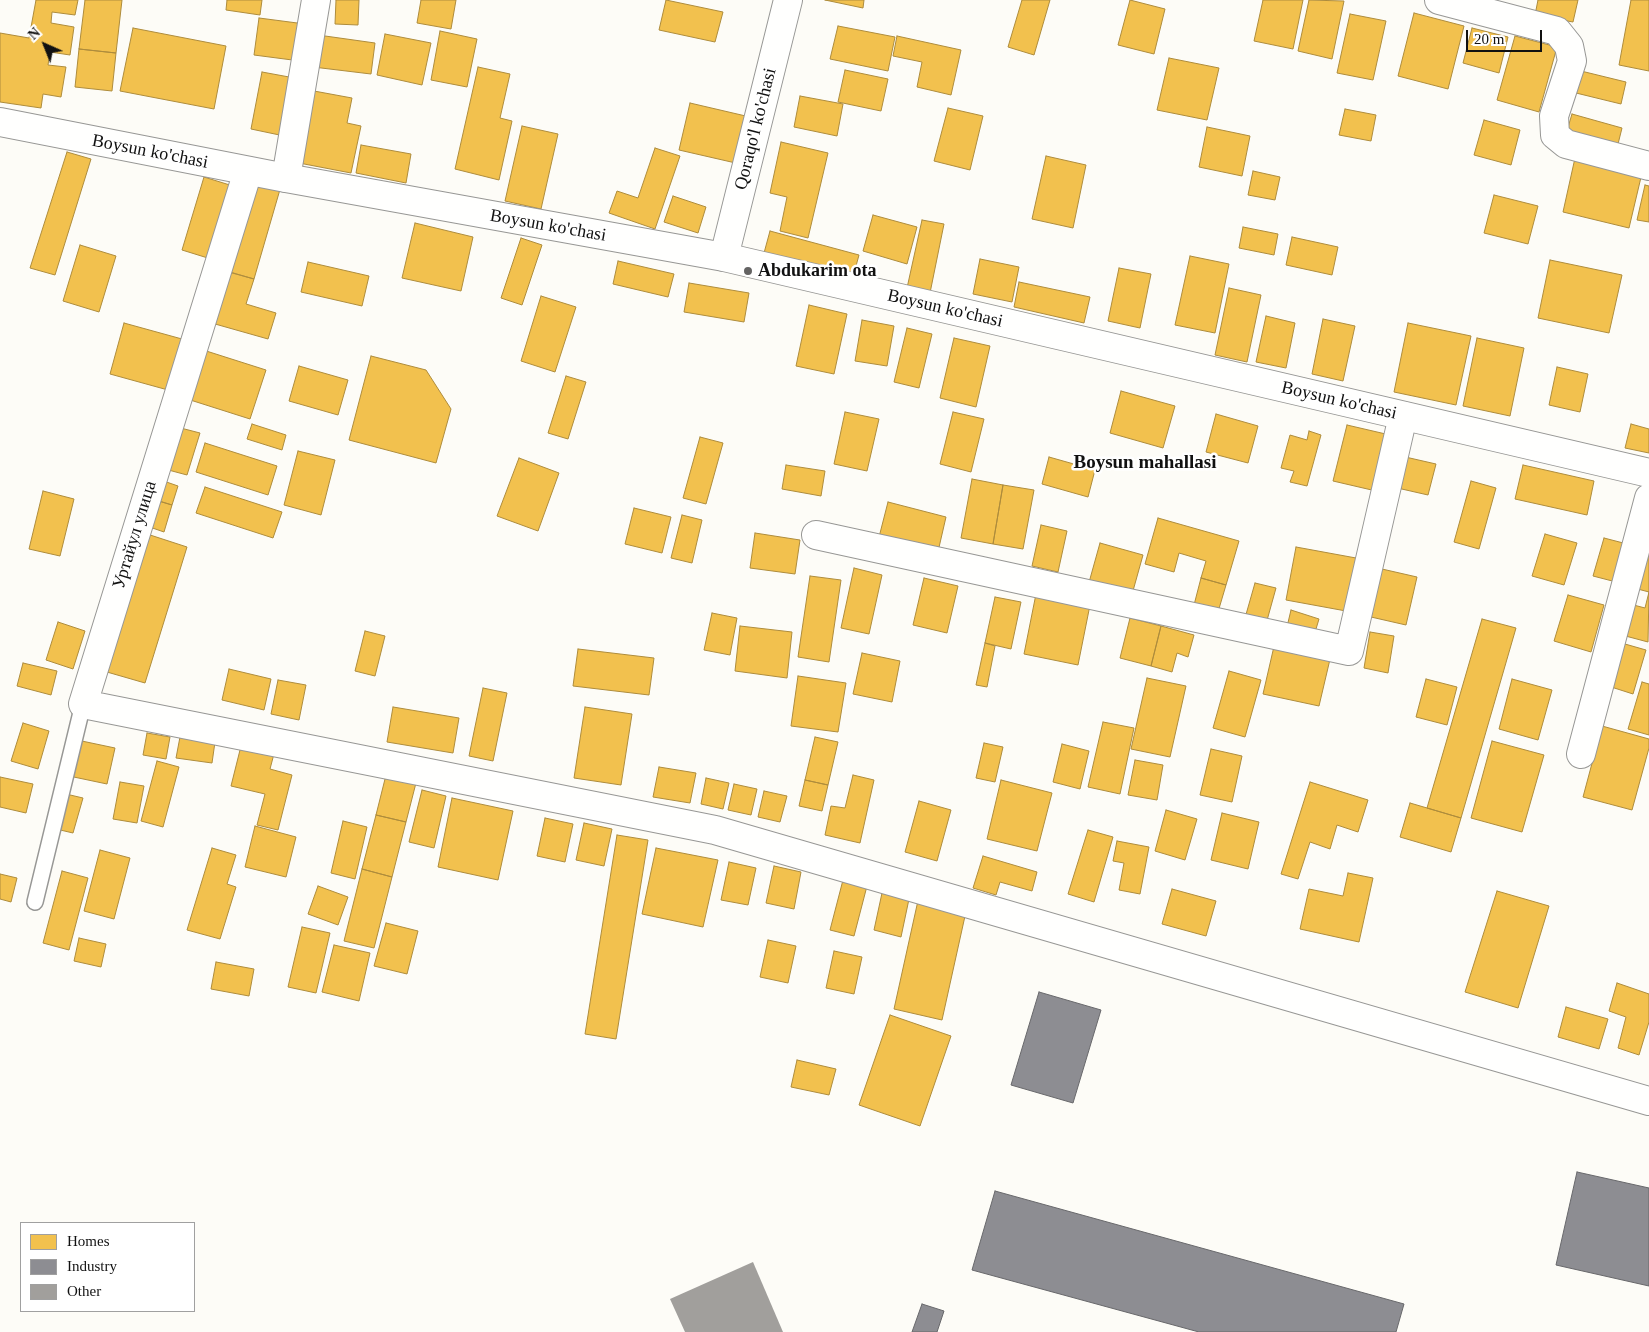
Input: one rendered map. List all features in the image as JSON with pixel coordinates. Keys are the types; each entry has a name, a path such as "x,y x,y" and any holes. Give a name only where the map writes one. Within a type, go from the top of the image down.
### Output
{"street":[{"path":"286,178 316,0"},
{"name":"Qoraqo'l ko'chasi","path":"724,257 788,0"},
{"path":"1439,0 1557,31 1570,46 1572,61 1554,116 1556,135 1566,144 1649,166"},
{"name":"Boysun ko'chasi","path":"0,122 248,171 724,257 1649,473"},
{"name":"Уртайул улица","path":"83,704 248,171"},
{"path":"816,535 1349,651 1403,416"},
{"path":"1580,754 1649,498"},
{"path":"83,704 715,830 1649,1101"}],"lane":[{"name":"Уртайул улица","path":"35,902 83,704"}],"building: Homes":[{"path":"36,0 78,0 75,15 52,12 51,23 74,27 70,55 50,52 48,65 66,67 61,97 43,94 41,108 0,102 0,33 29,38"},
{"path":"85,0 122,0 116,53 79,49"},
{"path":"227,0 262,0 260,15 226,10"},
{"path":"336,0 359,0 358,25 335,24"},
{"path":"421,0 456,0 451,29 417,23"},
{"path":"666,0 723,12 715,42 659,30"},
{"path":"825,0 864,0 863,8"},
{"path":"1022,0 1050,0 1034,55 1008,47"},
{"path":"1130,0 1165,9 1154,54 1118,45"},
{"path":"1263,0 1303,0 1293,49 1254,41"},
{"path":"1309,0 1344,1 1332,59 1298,51"},
{"path":"1538,0 1578,0 1573,22 1535,15"},
{"path":"1631,0 1649,0 1649,71 1619,65"},
{"path":"1414,13 1464,26 1448,89 1398,76"},
{"path":"1350,14 1386,21 1373,80 1337,73"},
{"path":"259,18 305,24 300,61 254,55"},
{"path":"838,26 895,37 888,71 830,59"},
{"path":"133,28 226,46 214,109 120,91"},
{"path":"1472,28 1508,37 1499,73 1463,63"},
{"path":"440,31 477,39 467,87 431,80"},
{"path":"385,34 431,43 422,85 377,75"},
{"path":"318,35 375,43 371,74 313,67"},
{"path":"897,36 961,50 951,95 917,87 922,62 893,56"},
{"path":"1515,36 1557,47 1539,112 1497,100"},
{"path":"79,49 116,53 112,91 75,87"},
{"path":"1169,58 1219,68 1207,120 1157,110"},
{"path":"478,67 510,74 500,118 512,121 499,180 455,169"},
{"path":"845,70 888,79 881,111 838,102"},
{"path":"1581,71 1626,82 1621,104 1576,93"},
{"path":"262,72 300,79 289,137 251,129"},
{"path":"314,91 352,98 347,123 361,126 351,173 299,163"},
{"path":"800,96 843,104 837,136 794,127"},
{"path":"690,103 750,117 740,164 679,150"},
{"path":"948,108 983,116 970,170 934,161"},
{"path":"1345,109 1376,115 1371,141 1339,135"},
{"path":"1572,114 1622,128 1617,148 1566,134"},
{"path":"1484,120 1520,130 1511,165 1474,155"},
{"path":"522,126 558,134 541,209 505,201"},
{"path":"1207,127 1250,136 1242,176 1199,167"},
{"path":"781,142 828,153 808,238 780,231 787,197 770,193"},
{"path":"361,145 411,154 406,183 356,173"},
{"path":"655,148 680,156 655,229 609,213 617,191 638,198"},
{"path":"67,152 91,159 55,275 30,268"},
{"path":"1046,156 1086,165 1073,228 1032,219"},
{"path":"1575,158 1642,173 1629,228 1563,212"},
{"path":"1253,171 1280,177 1275,200 1248,195"},
{"path":"204,177 233,186 211,259 182,250"},
{"path":"253,178 281,186 254,279 225,271"},
{"path":"1645,185 1649,186 1649,222 1637,220"},
{"path":"1494,195 1538,206 1528,244 1484,233"},
{"path":"673,196 706,207 698,233 664,222"},
{"path":"873,215 917,227 907,264 863,251"},
{"path":"922,220 944,224 930,293 907,288"},
{"path":"415,223 473,237 461,291 402,278"},
{"path":"1243,227 1278,234 1274,255 1239,248"},
{"path":"770,231 859,255 853,277 764,253"},
{"path":"1292,237 1338,247 1332,275 1286,265"},
{"path":"521,238 542,245 522,305 501,298"},
{"path":"80,245 116,256 99,312 63,301"},
{"path":"1190,256 1229,264 1215,333 1175,325"},
{"path":"980,259 1019,267 1012,302 973,294"},
{"path":"1550,260 1622,275 1609,333 1538,318"},
{"path":"618,261 674,274 668,297 613,284"},
{"path":"308,262 369,276 362,306 301,292"},
{"path":"1119,268 1151,274 1140,328 1108,321"},
{"path":"223,270 254,279 246,304 276,313 268,339 208,322"},
{"path":"1019,282 1090,297 1084,323 1014,307"},
{"path":"689,283 749,293 744,322 684,312"},
{"path":"1229,288 1261,295 1247,362 1215,355"},
{"path":"541,296 576,307 555,372 521,361"},
{"path":"809,305 847,314 834,374 796,366"},
{"path":"1266,316 1295,323 1286,368 1256,362"},
{"path":"1323,319 1355,326 1343,381 1312,374"},
{"path":"862,320 894,326 887,366 855,361"},
{"path":"124,323 182,339 168,390 110,374"},
{"path":"1408,323 1471,336 1456,405 1394,392"},
{"path":"907,328 932,334 919,388 894,382"},
{"path":"954,338 990,346 976,407 940,398"},
{"path":"1477,338 1524,348 1510,416 1463,406"},
{"path":"200,349 266,370 250,419 184,398"},
{"path":"371,356 426,370 451,409 436,463 349,440"},
{"path":"299,366 348,380 338,415 289,401"},
{"path":"1557,367 1588,374 1580,412 1549,405"},
{"path":"566,376 586,382 568,439 548,433"},
{"path":"1121,391 1175,406 1163,448 1110,433"},
{"path":"845,412 879,419 867,471 834,464"},
{"path":"953,412 984,419 971,472 940,464"},
{"path":"1216,414 1258,426 1248,463 1206,452"},
{"path":"252,424 286,435 282,450 247,439"},
{"path":"1631,424 1649,429 1649,453 1625,448"},
{"path":"1347,425 1390,435 1376,491 1333,481"},
{"path":"173,426 200,433 187,475 161,468"},
{"path":"1309,431 1321,435 1307,486 1290,482 1294,471 1281,468 1290,435 1307,440"},
{"path":"700,437 723,443 706,504 683,498"},
{"path":"205,443 277,466 268,495 196,472"},
{"path":"298,451 335,460 321,515 284,505"},
{"path":"1401,456 1436,464 1428,495 1393,487"},
{"path":"1049,457 1095,470 1088,497 1042,484"},
{"path":"519,458 559,473 538,531 497,516"},
{"path":"786,465 825,471 821,496 782,489"},
{"path":"1523,465 1594,481 1587,515 1515,499"},
{"path":"155,478 178,486 172,505 149,498"},
{"path":"972,479 1003,485 993,544 961,538"},
{"path":"1471,481 1496,488 1479,549 1454,542"},
{"path":"1003,485 1034,490 1023,549 993,544"},
{"path":"205,487 282,512 273,538 196,513"},
{"path":"43,491 74,499 60,556 29,549"},
{"path":"149,498 172,505 164,532 141,524"},
{"path":"888,502 946,517 937,556 878,541"},
{"path":"634,508 671,517 662,553 625,544"},
{"path":"682,515 702,520 692,563 671,558"},
{"path":"1158,518 1239,541 1226,585 1201,578 1206,561 1179,553 1174,572 1145,564"},
{"path":"1041,525 1067,531 1058,572 1032,566"},
{"path":"144,533 187,547 145,683 100,670"},
{"path":"755,533 800,540 795,574 750,568"},
{"path":"1545,534 1577,543 1564,585 1532,576"},
{"path":"1604,538 1631,545 1620,583 1593,576"},
{"path":"1100,543 1143,555 1131,598 1088,586"},
{"path":"1296,547 1356,558 1346,611 1286,600"},
{"path":"1649,549 1649,592 1630,587"},
{"path":"854,568 882,575 869,634 841,628"},
{"path":"1382,569 1417,577 1406,625 1371,617"},
{"path":"810,576 841,580 829,662 798,657"},
{"path":"924,578 958,586 947,633 913,625"},
{"path":"1201,578 1226,585 1218,612 1194,605"},
{"path":"1255,583 1276,588 1266,624 1245,618"},
{"path":"1649,592 1648,642 1618,634 1626,603 1645,608"},
{"path":"1036,594 1090,605 1078,665 1024,654"},
{"path":"1568,595 1604,605 1591,652 1554,641"},
{"path":"995,597 1021,602 1011,649 985,643"},
{"path":"1291,610 1319,619 1313,639 1286,631"},
{"path":"712,613 737,618 730,655 704,650"},
{"path":"1130,618 1161,626 1151,666 1120,658"},
{"path":"1482,619 1516,628 1461,818 1427,808"},
{"path":"58,622 85,631 73,669 46,660"},
{"path":"740,626 792,632 787,678 735,671"},
{"path":"1161,626 1194,635 1188,657 1177,653 1172,672 1151,666"},
{"path":"365,631 385,636 375,676 355,671"},
{"path":"1370,632 1394,636 1388,673 1364,668"},
{"path":"1275,642 1331,655 1319,706 1263,694"},
{"path":"1618,642 1646,650 1633,694 1605,685"},
{"path":"985,643 995,646 987,687 976,685"},
{"path":"578,649 654,658 649,695 573,686"},
{"path":"862,653 900,661 892,702 853,694"},
{"path":"23,663 57,671 51,695 17,686"},
{"path":"229,669 271,679 264,710 222,700"},
{"path":"1229,671 1261,680 1245,737 1213,728"},
{"path":"798,676 846,683 838,732 791,726"},
{"path":"1147,678 1186,686 1170,757 1131,749"},
{"path":"1426,679 1457,687 1447,725 1416,717"},
{"path":"1512,679 1552,690 1538,740 1499,729"},
{"path":"278,680 306,685 299,720 271,714"},
{"path":"1642,682 1649,684 1649,735 1628,729"},
{"path":"483,688 507,693 493,761 469,756"},
{"path":"393,707 459,718 453,753 387,742"},
{"path":"585,707 632,714 621,785 574,778"},
{"path":"1103,722 1134,728 1120,794 1088,787"},
{"path":"23,723 49,731 38,769 11,761"},
{"path":"1602,726 1649,739 1649,748 1632,810 1583,797"},
{"path":"147,733 170,737 166,759 143,755"},
{"path":"180,737 215,742 212,763 176,758"},
{"path":"815,737 838,742 828,785 805,780"},
{"path":"77,740 115,748 107,784 69,776"},
{"path":"1492,741 1544,755 1522,832 1471,818"},
{"path":"242,742 275,750 270,769 292,775 278,830 257,825 265,794 231,786"},
{"path":"984,743 1003,747 995,782 976,778"},
{"path":"1062,744 1089,751 1080,789 1053,782"},
{"path":"1211,749 1242,756 1232,802 1200,795"},
{"path":"1135,760 1163,765 1157,800 1128,795"},
{"path":"157,761 179,767 163,827 141,821"},
{"path":"659,767 696,773 690,803 653,797"},
{"path":"387,771 417,779 406,822 376,815"},
{"path":"853,775 874,780 860,843 825,835 831,806 845,808"},
{"path":"0,777 33,784 26,813 0,807"},
{"path":"706,778 729,783 723,809 701,804"},
{"path":"805,780 828,785 822,811 799,806"},
{"path":"1001,780 1052,793 1037,851 987,839"},
{"path":"120,782 144,786 137,823 113,819"},
{"path":"1310,782 1368,800 1358,832 1337,825 1330,849 1310,842 1298,879 1281,874"},
{"path":"734,784 757,789 751,815 728,810"},
{"path":"422,790 446,796 434,848 409,842"},
{"path":"764,791 787,796 780,822 758,817"},
{"path":"66,794 83,798 73,833 56,829"},
{"path":"452,798 513,811 498,880 438,867"},
{"path":"919,801 951,810 937,861 905,852"},
{"path":"1410,803 1461,818 1451,852 1400,837"},
{"path":"1166,810 1197,819 1185,860 1155,851"},
{"path":"1222,813 1259,822 1248,869 1211,860"},
{"path":"376,815 406,822 392,877 362,869"},
{"path":"545,818 573,824 565,862 537,856"},
{"path":"343,821 367,827 355,879 331,873"},
{"path":"584,823 612,829 604,866 576,860"},
{"path":"255,826 296,837 286,877 245,867"},
{"path":"1088,830 1113,837 1094,902 1068,894"},
{"path":"617,835 648,840 616,1039 585,1034"},
{"path":"1117,841 1149,847 1140,894 1119,890 1124,863 1113,861"},
{"path":"212,848 236,855 227,884 236,887 220,939 187,930"},
{"path":"656,848 718,860 703,927 642,914"},
{"path":"100,850 130,858 114,919 84,911"},
{"path":"983,856 1037,872 1032,891 1000,882 996,895 973,888"},
{"path":"729,862 756,868 748,905 721,900"},
{"path":"774,866 801,872 794,909 766,903"},
{"path":"362,869 392,877 374,948 344,941"},
{"path":"62,871 88,878 69,950 43,943"},
{"path":"1348,873 1373,878 1359,942 1300,929 1309,889 1343,896"},
{"path":"0,874 17,878 11,902 0,899"},
{"path":"843,880 867,886 854,936 830,930"},
{"path":"318,886 348,897 338,925 308,914"},
{"path":"1172,889 1216,901 1206,936 1162,924"},
{"path":"1497,891 1549,906 1518,1008 1465,992"},
{"path":"882,893 909,899 901,937 874,930"},
{"path":"919,896 967,907 942,1020 894,1009"},
{"path":"386,923 418,931 407,974 374,966"},
{"path":"302,927 330,933 316,993 288,987"},
{"path":"79,938 106,944 101,967 74,961"},
{"path":"768,940 796,946 788,983 760,977"},
{"path":"334,945 370,953 359,1001 322,992"},
{"path":"834,951 862,957 854,994 826,988"},
{"path":"216,962 254,969 249,996 211,989"},
{"path":"1617,983 1649,994 1649,1022 1639,1055 1618,1048 1626,1017 1609,1011"},
{"path":"1566,1007 1608,1019 1599,1049 1558,1037"},
{"path":"890,1015 951,1036 920,1126 859,1105"},
{"path":"797,1060 836,1069 829,1095 791,1087"}],"building: Industry":[{"path":"1039,992 1101,1010 1073,1103 1011,1085"},
{"path":"1577,1172 1649,1188 1649,1286 1556,1265"},
{"path":"995,1191 1404,1304 1396,1332 1199,1332 972,1270"},
{"path":"922,1304 944,1311 937,1332 912,1332"}],"building: Other":[{"path":"753,1262 783,1332 685,1332 670,1299"}],"place":[{"name":"Abdukarim ota","path":"748,271"}],"district":[{"name":"Boysun mahallasi","path":"1145,463"}]}
